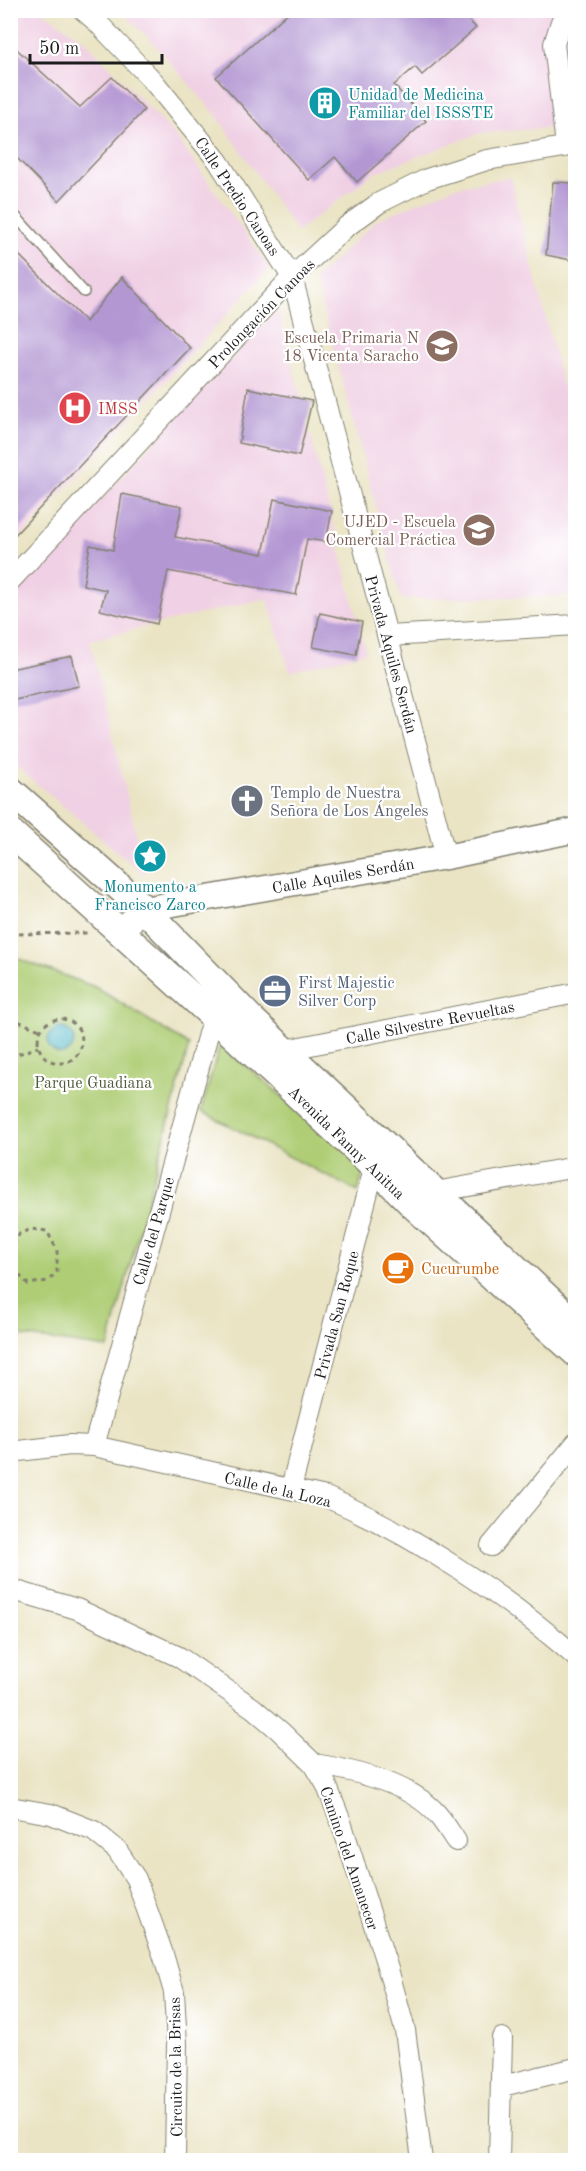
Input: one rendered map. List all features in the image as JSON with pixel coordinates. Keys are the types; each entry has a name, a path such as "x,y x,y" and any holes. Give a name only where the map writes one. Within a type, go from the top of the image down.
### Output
{"main road":[{"name":"Avenida Fanny Anitua","path":"10,790 144,909 250,1018 285,1050 378,1154 413,1205 575,1344"},
{"name":"Avenida Fanny Anitua","path":"10,832 213,1016 378,1154 435,1192 575,1344"},
{"path":"213,1016 232,1012 250,1018"}],"street":[{"name":"Calle Predio Canoas","path":"83,10 154,82 218,161 292,277"},
{"path":"571,146 554,45 561,22 575,10"},
{"name":"Prolongación Canoas","path":"10,581 292,277 346,227 371,209 428,179 488,160 571,146"},
{"name":"Privada Aquiles Serdán","path":"292,277 446,857"},
{"path":"388,636 576,625"},
{"name":"Calle Aquiles Serdán","path":"144,909 446,857 576,830"},
{"path":"119,932 144,909"},
{"name":"Calle Silvestre Revueltas","path":"285,1050 576,993"},
{"name":"Calle del Parque","path":"94,1446 213,1016"},
{"name":"Privada San Roque","path":"291,1488 378,1154"},
{"path":"435,1192 576,1167"},
{"path":"491,1546 576,1443"},
{"name":"Calle de la Loza","path":"10,1452 70,1445 94,1446 326,1497 357,1511 419,1546 506,1602 576,1657"},
{"name":"Camino del Amanecer","path":"10,1589 77,1609 179,1657 253,1708 314,1764 326,1784 341,1822 405,2030 422,2160"},
{"path":"314,1764 350,1770 396,1787 416,1798 437,1814 456,1841"},
{"name":"Circuito de la Brisas","path":"10,1807 51,1814 94,1831 117,1850 136,1879 174,1992 177,2044 175,2160"},
{"path":"499,2160 502,2038"},
{"path":"502,2086 576,2068"}],"lane":[{"path":"10,210 84,292"}],"path":[{"path":"10,934 119,932"},
{"path":"10,1018 40,1030"},
{"path":"65,1019 77,1026 82,1040 81,1047 73,1059 60,1063 46,1058 38,1047 40,1030 51,1020 65,1019"},
{"path":"10,1058 38,1047"},
{"path":"32,1229 47,1231 57,1250 57,1272 48,1281 28,1284 16,1272 11,1251 19,1234 32,1229"},
{"path":"10,1276 16,1272"}],"shaded area":[{"name":"IMSS","path":"11,11 42,11 84,40 174,134 270,268 11,548"},
{"path":"120,11 575,11 575,126 480,133 374,173 297,232 217,116 147,36"},
{"name":"Escuela Primaria N 18 Vicenta Saracho","path":"510,177 569,412 575,411 575,596 401,599 315,279 377,220 455,187"},
{"path":"278,309 366,652 290,672 267,598 90,640 146,876 11,762 10,597"}],"green space":[{"name":"Parque Guadiana","path":"11,956 95,987 189,1045 108,1348 14,1335 11,1354"},
{"path":"220,1044 365,1166 358,1192 201,1111"}],"water":[{"path":"61,1028 70,1032 74,1041 70,1050 61,1054 52,1050 48,1041 52,1032"}],"building":[{"name":"Unidad de Medicina Familiar del ISSSTE","path":"291,10 460,10 476,28 422,75 415,67 394,85 426,121 357,182 335,157 309,180 216,77"},
{"path":"10,43 80,107 112,77 144,110 59,201 10,151"},
{"path":"553,182 576,183 576,261 546,255"},
{"path":"10,246 86,322 122,277 190,348 10,540"},
{"path":"248,388 312,401 299,456 239,443"},
{"path":"122,494 182,506 175,537 263,554 274,499 332,511 326,542 307,539 296,595 168,571 157,624 100,610 106,590 83,585 90,545 113,550"},
{"path":"320,613 362,622 356,655 313,647"},
{"path":"72,656 79,686 10,701 10,669"}],"place":[{"name":"Unidad de Medicina Familiar del ISSSTE","path":"325,103"},
{"name":"Escuela Primaria N 18 Vicenta Saracho","path":"442,346"},
{"name":"IMSS","path":"75,408"},
{"name":"UJED - Escuela Comercial Práctica","path":"479,530"},
{"name":"Templo de Nuestra Señora de Los Ángeles","path":"247,801"},
{"name":"Monumento a Francisco Zarco","path":"150,856"},
{"name":"First Majestic Silver Corp","path":"275,991"},
{"name":"Cucurumbe","path":"398,1268"}]}
